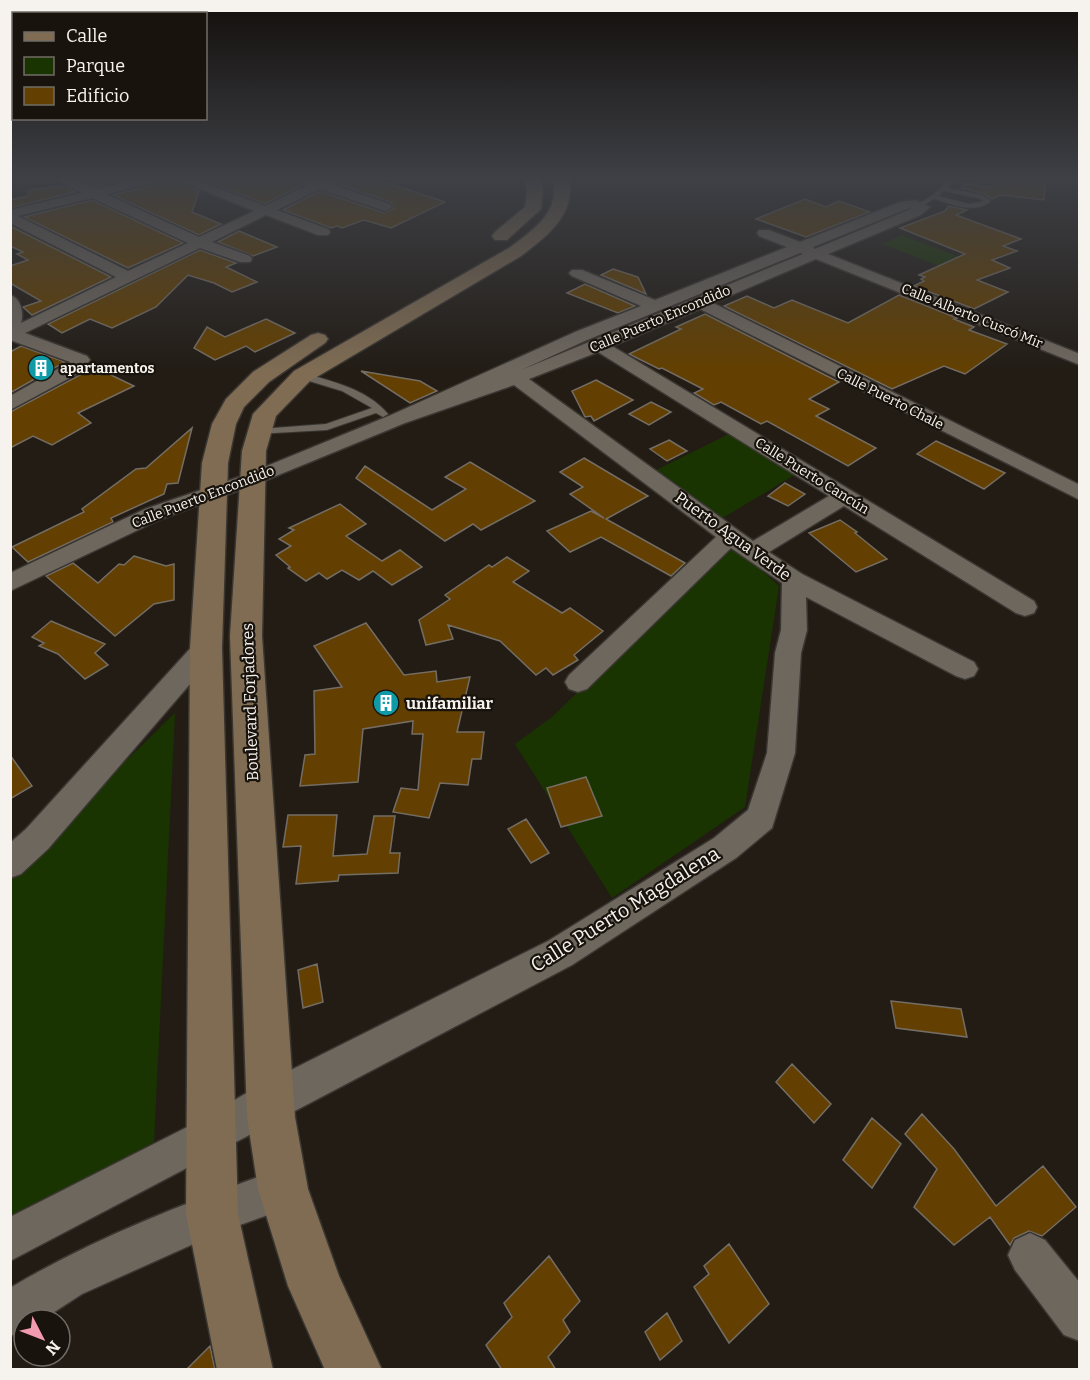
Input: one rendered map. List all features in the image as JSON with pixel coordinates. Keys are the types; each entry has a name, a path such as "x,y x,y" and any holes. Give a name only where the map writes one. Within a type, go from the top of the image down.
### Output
{"main road":[{"path":"245,1370 212,1214 206,648 215,463 224,424 234,404 261,377 320,338 490,242"},
{"name":"Boulevard Forjadores","path":"354,1370 315,1286 283,1189 269,1102 246,636 254,451 265,414 302,376 516,252 528,242"}],"street":[{"path":"62,242 130,278"},
{"name":"Calle Alberto Cuscó Mir","path":"788,242 1080,360"},
{"name":"Calle Puerto Encondido","path":"10,584 77,549 153,514 252,479 388,417 655,306 827,242"},
{"path":"11,334 200,243 245,259"},
{"name":"Calle Puerto Encondido","path":"388,417 516,378 594,347 701,303 808,250"},
{"path":"577,273 655,306"},
{"path":"10,300 15,315 11,334"},
{"name":"Calle Puerto Chale","path":"701,303 1080,494"},
{"path":"10,404 75,368 81,360 11,334"},
{"name":"Calle Puerto Cancún","path":"573,340 594,347 845,496 1024,607"},
{"name":"Puerto Agua Verde","path":"516,378 752,552 794,580 965,669"},
{"path":"752,552 845,496"},
{"path":"578,682 730,536"},
{"name":"Calle Puerto Magdalena","path":"10,1240 211,1136 269,1102 560,953 725,848 760,818 781,753 788,653 794,630 794,580"},
{"path":"10,864 37,839 206,648"},
{"path":"10,1314 67,1279 212,1214 283,1189"},
{"path":"1030,1255 1080,1319"}],"lane":[{"path":"302,376 351,392 388,417"},
{"path":"260,432 327,427 388,417"}],"green space":[{"path":"921,242 962,258 942,267 882,244"},
{"path":"729,434 796,474 721,519 654,471"},
{"path":"731,543 779,586 745,807 612,898 515,744 552,717"},
{"path":"175,713 154,1142 11,1223 11,873"}],"building":[{"path":"10,242 42,242 111,277 32,315 23,307 41,301 10,283 10,266 28,260 17,254 23,252 10,246"},
{"path":"76,242 183,243 128,268"},
{"path":"219,242 266,242 277,247 253,256"},
{"path":"936,242 1012,242 1003,246 1017,251 992,260 1010,268 977,280 1008,292 974,309 914,286 924,281 921,279 925,277 919,275 965,254"},
{"path":"200,250 236,263 226,267 257,282 232,292 214,283 188,275 156,307 112,328 90,319 62,333 48,324"},
{"path":"613,269 638,277 646,294 601,275"},
{"path":"585,284 635,306 618,313 567,293"},
{"path":"899,295 957,318 954,319 974,327 969,330 1007,344 965,374 944,366 892,389 724,306 747,296 774,308 792,300 848,323"},
{"path":"705,314 839,382 809,399 829,409 816,416 876,448 848,466 767,421 761,424 721,402 714,405 694,393 703,389 629,354 681,329 676,327"},
{"path":"266,319 295,333 255,352 246,346 215,360 194,348 207,327 225,337"},
{"path":"21,346 65,362 10,393 10,352"},
{"path":"85,370 99,375 105,372 134,386 78,413 91,423 52,445 33,436 10,448 10,412 82,374"},
{"path":"361,371 420,381 437,391 410,403"},
{"path":"596,380 633,400 594,421 591,416 585,417 572,391"},
{"path":"651,402 671,412 649,425 629,414"},
{"path":"192,428 178,483 167,484 164,494 111,518 113,522 28,562 12,547 84,512 82,509 136,469 146,468"},
{"path":"669,440 687,451 667,461 650,449"},
{"path":"936,441 1005,473 984,489 917,454"},
{"path":"584,458 648,496 606,519 685,563 671,576 601,537 570,552 547,531 591,511 604,518 570,494 583,487 560,472"},
{"path":"470,462 535,501 481,530 473,524 445,541 356,478 365,466 432,510 466,489 445,477"},
{"path":"785,483 805,494 788,506 768,496"},
{"path":"340,504 366,524 346,536 382,561 400,550 422,567 392,585 373,571 359,580 342,570 327,579 319,573 306,581 288,568 290,567 276,555 291,546 279,539 294,530 289,528"},
{"path":"840,520 887,559 856,572 809,533"},
{"path":"134,556 166,566 174,564 174,600 154,604 115,636 46,576 73,563 98,583 119,564 124,565"},
{"path":"507,557 529,571 513,582 562,613 570,608 603,631 574,655 578,660 553,675 546,668 536,675 500,641 448,625 453,639 426,645 419,620 450,599 445,595 489,565 492,567"},
{"path":"51,621 105,644 95,653 108,665 85,679 58,654 39,646 44,643 32,637"},
{"path":"366,623 404,675 436,671 437,682 470,677 457,732 484,732 481,759 472,759 468,785 440,783 429,818 393,812 401,788 418,790 423,734 412,734 413,721 363,729 358,782 300,786 305,755 315,754 314,691 342,687 314,646"},
{"path":"10,755 32,786 10,799"},
{"path":"586,777 602,816 561,827 547,788"},
{"path":"288,815 337,815 333,856 367,854 374,816 395,816 390,853 400,853 398,873 339,875 338,881 296,884 301,846 283,847"},
{"path":"526,819 549,853 531,863 508,829"},
{"path":"317,964 323,1002 303,1008 298,970"},
{"path":"891,1001 961,1009 967,1037 896,1028"},
{"path":"792,1064 831,1104 814,1123 776,1082"},
{"path":"922,1114 954,1149 996,1206 1043,1166 1076,1207 1042,1236 1029,1231 1014,1238 1010,1245 990,1217 954,1245 914,1207 937,1169 905,1134"},
{"path":"872,1118 901,1144 872,1188 843,1160"},
{"path":"729,1244 769,1304 729,1343 694,1287 709,1274 704,1266"},
{"path":"549,1256 580,1301 563,1320 570,1332 548,1357 556,1370 502,1370 486,1345 512,1317 504,1303"},
{"path":"667,1313 682,1341 660,1360 645,1332"},
{"path":"210,1346 215,1370 186,1370"}],"place":[{"name":"apartamentos","path":"41,368"},
{"name":"unifamiliar","path":"386,703"}]}
